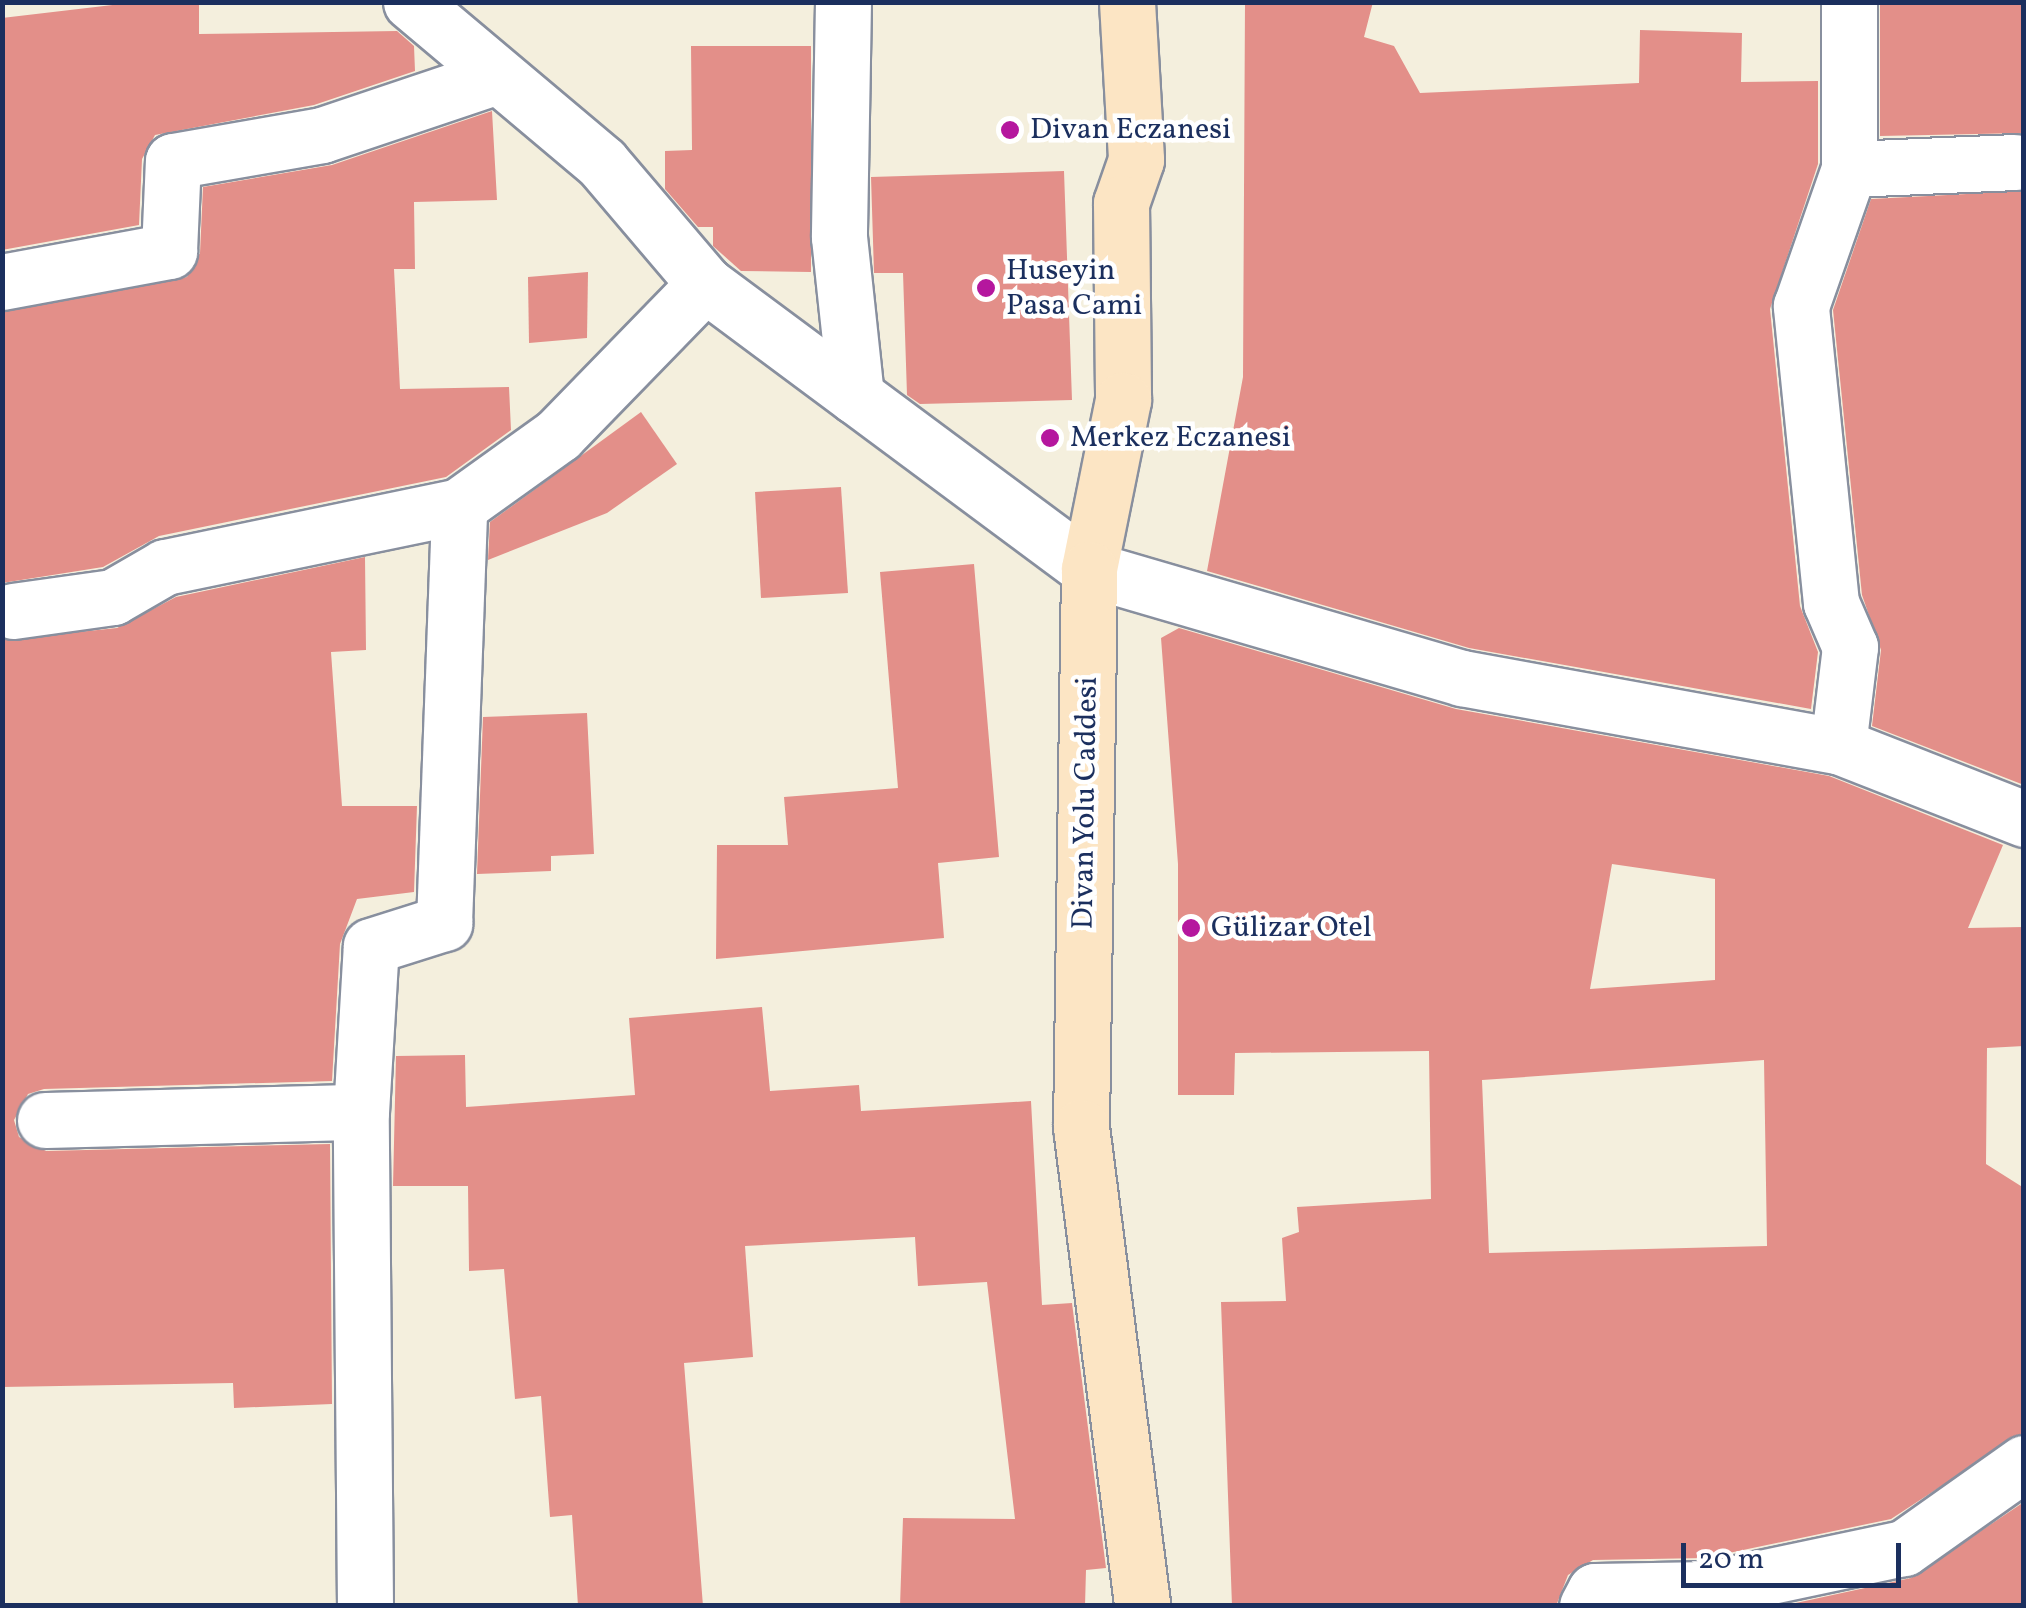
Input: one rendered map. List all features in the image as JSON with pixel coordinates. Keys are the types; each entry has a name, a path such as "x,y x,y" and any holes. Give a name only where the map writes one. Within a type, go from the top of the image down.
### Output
{"main road":[{"name":"Divan Yolu Caddesi","path":"1127,2 1136,160 1121,203 1124,400 1089,569 1081,1127 1142,1606"}],"street":[{"path":"411,2 494,77 602,163 705,284 1089,569 1462,678 1838,746 2024,819"},
{"path":"843,2 838,237 856,396"},
{"path":"1838,746 1850,646 1831,603 1802,306 1849,170 1849,2"},
{"path":"2,282 169,251 173,161 322,135 494,77"},
{"path":"1849,170 2015,162"},
{"path":"13,611 113,597 165,567 460,506 558,436 705,284"},
{"path":"365,1606 361,1112 371,946 444,923 460,506"},
{"path":"45,1120 361,1112"},
{"path":"1587,1606 1595,1590 1709,1588 1904,1548 2024,1463"}],"building":[{"path":"138,2 199,2 199,34 397,31 414,46 415,71 314,105 155,135 142,159 139,225 2,250 2,18"},
{"path":"1245,2 1373,2 1364,37 1394,46 1420,93 1639,83 1640,30 1742,33 1741,82 1818,81 1818,164 1770,309 1800,606 1818,652 1811,709 1469,648 1207,571 1243,377"},
{"path":"1880,2 2024,2 2024,133 1880,136"},
{"path":"691,46 811,46 811,272 741,271 713,246 713,227 698,227 665,189 665,151 692,150"},
{"path":"492,111 497,200 414,202 415,269 394,269 400,389 509,387 511,430 446,477 159,536 103,567 2,583 2,312 187,277 200,253 203,187 332,165"},
{"name":"Huseyin Pasa Cami","path":"1064,171 1072,400 920,404 907,395 903,273 874,273 871,177"},
{"path":"2024,191 2024,785 1872,726 1881,650 1862,595 1833,310 1871,199"},
{"path":"588,272 587,338 529,343 528,277"},
{"path":"641,412 677,464 607,513 488,560 490,522"},
{"path":"841,487 848,593 761,598 755,492"},
{"path":"365,557 366,650 331,652 342,806 417,806 414,892 357,899 340,944 332,1081 44,1089 28,1094 14,1120 19,1137 46,1151 330,1144 332,1404 234,1408 233,1383 2,1387 2,640 117,628 176,597"},
{"path":"974,564 999,857 938,863 944,938 716,959 717,845 788,845 784,797 898,788 880,572"},
{"path":"1179,628 1456,709 1829,776 2003,845 1968,928 2024,927 2024,1046 1987,1048 1986,1164 2024,1188 2024,1432 1891,1519 1705,1558 1593,1560 1568,1575 1556,1606 1232,1606 1221,1302 1286,1301 1282,1238 1299,1232 1297,1207 1431,1199 1429,1051 1235,1053 1234,1095 1178,1095 1178,864 1161,638","holes":["1612,864 1715,879 1715,980 1590,989","1764,1060 1767,1246 1489,1253 1482,1080"]},
{"path":"587,713 594,854 551,856 551,871 477,874 483,717"},
{"path":"762,1007 770,1091 859,1085 861,1111 1031,1101 1042,1305 1072,1303 1106,1568 1086,1570 1085,1606 900,1606 903,1518 1015,1519 987,1282 918,1286 915,1237 745,1246 753,1357 684,1363 703,1606 578,1606 572,1515 550,1517 541,1396 515,1399 504,1269 469,1271 468,1186 393,1186 396,1056 465,1055 466,1107 635,1095 629,1018"},
{"path":"2024,1502 2024,1606 1782,1606 1911,1578"}],"place":[{"name":"Divan Eczanesi","path":"1010,130"},
{"name":"Huseyin Pasa Cami","path":"986,288"},
{"name":"Merkez Eczanesi","path":"1050,438"},
{"name":"Gülizar Otel","path":"1191,928"}]}
